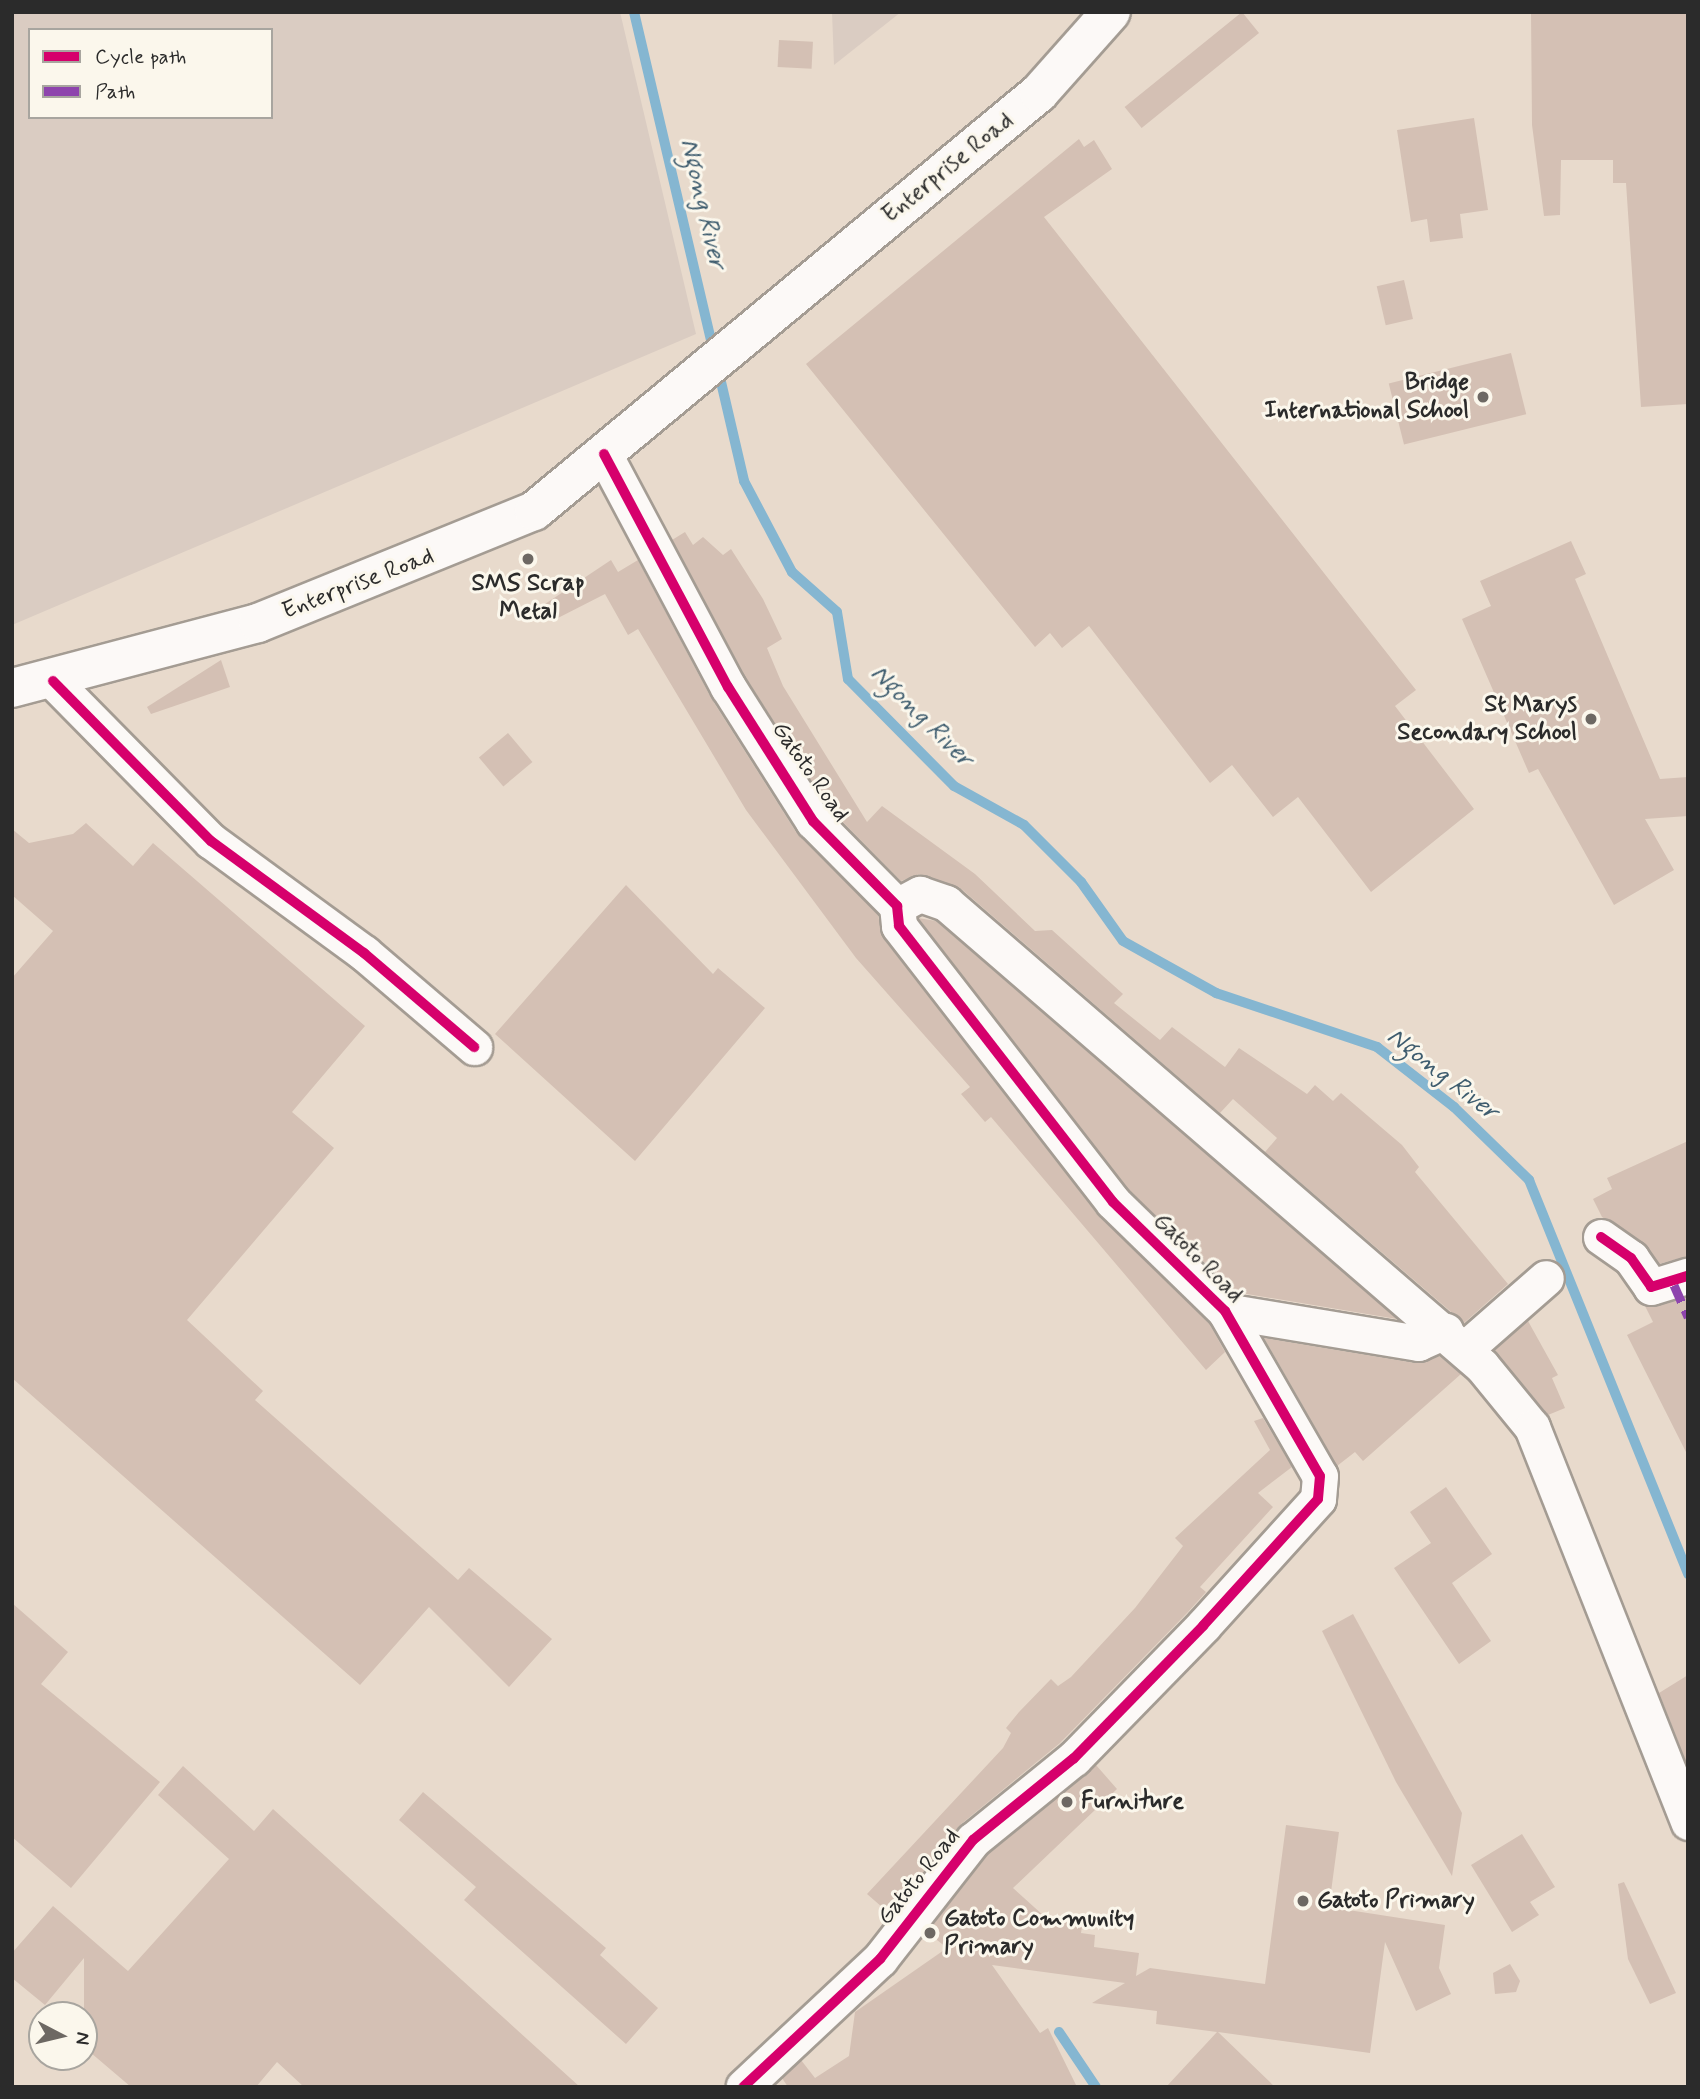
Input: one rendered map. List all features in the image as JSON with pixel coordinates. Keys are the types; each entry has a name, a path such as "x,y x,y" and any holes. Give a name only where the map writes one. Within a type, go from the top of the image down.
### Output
{"main road":[{"name":"Enterprise Road","path":"12,688 53,681 258,623 426,560 534,511 604,454 668,407 774,312 1039,93 1111,12"}],"street":[{"name":"Gatoto Road","path":"604,454 728,687 813,821 897,906 899,926 1113,1202 1225,1311 1310,1451 1320,1476 1318,1499 1074,1758 973,1840 880,1959 743,2087"},
{"path":"53,681 211,841 364,953 474,1047"},
{"path":"897,906 920,894 946,903 1456,1340 1532,1427 1688,1822"},
{"path":"1601,1237 1631,1258 1651,1287 1688,1276"},
{"path":"1225,1311 1418,1343 1456,1340 1546,1278"}],"shaded area":[{"path":"12,12 620,12 696,334 12,625"},
{"path":"832,12 901,12 834,65"}],"building":[{"path":"1242,12 1259,33 1142,128 1125,107"},
{"path":"1531,12 1688,12 1688,404 1641,407 1626,183 1613,183 1613,160 1561,160 1560,215 1544,216 1532,125"},
{"path":"779,40 813,42 812,69 778,67"},
{"path":"1474,118 1488,210 1460,214 1463,238 1430,242 1427,219 1411,222 1397,130"},
{"path":"1079,139 1084,147 1094,140 1112,169 1044,217 1416,690 1395,706 1474,809 1371,892 1298,797 1273,817 1232,765 1210,783 1089,626 1062,648 1050,633 1035,647 806,364"},
{"path":"1404,280 1413,319 1386,325 1377,286"},
{"path":"1511,353 1526,414 1404,445 1389,383"},
{"path":"685,532 693,545 703,537 723,555 731,549 763,599 782,639 767,648 783,686 867,822 882,806 975,874 1035,931 1052,930 1123,994 1114,1003 1160,1040 1172,1027 1225,1067 1239,1048 1307,1094 1315,1085 1333,1101 1341,1093 1402,1145 1419,1167 1415,1172 1508,1284 1464,1323 1265,1152 1277,1138 1233,1099 1220,1113 959,887 919,874 901,881 829,808 745,677 672,540"},
{"path":"1571,541 1586,574 1575,579 1660,779 1688,777 1688,816 1645,819 1674,870 1614,905 1538,769 1529,773 1462,619 1491,606 1480,581"},
{"path":"611,560 618,572 638,560 711,698 796,832 878,915 883,938 1097,1214 1209,1323 1225,1352 1206,1370 991,1117 985,1122 961,1094 970,1087 856,958 746,810 638,629 628,635 605,594 554,620 545,604"},
{"path":"221,660 230,687 151,714 147,707"},
{"path":"508,733 532,762 503,787 479,757"},
{"path":"86,823 133,866 153,843 365,1026 292,1112 334,1148 187,1320 263,1391 255,1400 458,1580 469,1568 552,1639 509,1687 429,1607 360,1685 12,1378 12,978 53,931 12,895 12,829 29,843 73,834"},
{"path":"626,885 713,974 718,968 765,1008 635,1161 495,1034"},
{"path":"918,918 936,921 1397,1319 1235,1292 1128,1189"},
{"path":"1688,1141 1688,1256 1659,1264 1643,1242 1602,1217 1593,1199 1612,1189 1607,1178"},
{"path":"1688,1297 1688,1456 1627,1335 1653,1322 1645,1306"},
{"path":"1528,1321 1558,1375 1552,1378 1565,1408 1548,1415 1494,1350"},
{"path":"1264,1338 1415,1363 1439,1356 1461,1374 1363,1461 1355,1452 1337,1466"},
{"path":"1263,1418 1292,1467 1258,1493 1273,1507 1200,1587 1206,1592 1188,1612 1060,1743 960,1825 890,1914 867,1894 1003,1748 1011,1733 1006,1728 1019,1712 1051,1679 1058,1686 1071,1677 1135,1608 1183,1546 1175,1538 1270,1450 1254,1421"},
{"path":"1446,1487 1492,1554 1452,1583 1491,1641 1459,1664 1394,1568 1431,1543 1410,1512"},
{"path":"12,1603 68,1652 41,1684 160,1782 71,1888 12,1837"},
{"path":"1353,1614 1462,1813 1452,1876 1396,1782 1322,1631"},
{"path":"1688,1675 1688,1767 1659,1693"},
{"path":"1096,1765 1117,1789 1013,1888 1044,1916 1083,1920 1081,1933 1095,1935 1094,1947 1139,1953 1136,1976 1150,1968 1265,1984 1286,1825 1339,1832 1329,1907 1445,1925 1439,1968 1451,1994 1416,2011 1385,1942 1370,2053 1218,2032 1275,2087 1166,2087 1217,2032 1156,2024 1157,2011 1092,2003 1125,1983 992,1965 1040,2033 1048,2028 1077,2087 788,2087 782,2078 801,2060 815,2078 849,2056 855,2012 947,1948 927,1932 987,1854"},
{"path":"183,1766 254,1831 273,1809 580,2087 304,2087 277,2062 256,2087 131,2087 98,2059 98,2001 84,2001 84,1958 48,2001 40,2001 12,1978 12,1953 53,1906 128,1971 229,1859 158,1795"},
{"path":"423,1792 606,1948 600,1955 658,2008 626,2044 464,1900 476,1887 399,1820"},
{"path":"1522,1834 1555,1887 1530,1902 1539,1915 1512,1932 1471,1865"},
{"path":"1624,1882 1676,1993 1650,2004 1628,1959 1618,1884"},
{"path":"1510,1964 1520,1981 1516,1992 1495,1994 1493,1973"}],"waterway":[{"name":"Ngong River","path":"634,12 714,354"},
{"name":"Ngong River","path":"718,369 744,481 792,572 837,612 848,679 954,786 1024,825 1081,882 1123,941 1216,993 1377,1047 1454,1107 1529,1180 1688,1574"},
{"path":"1059,2032 1096,2087"}],"marked path":[{"path":"1674,1285 1688,1317"}],"cycle path":[{"path":"604,454 728,687 813,821 897,906 899,926 1113,1202 1225,1311 1320,1476 1318,1499 1203,1626 1074,1758 973,1840 880,1959 743,2087"},
{"path":"53,681 211,841 364,953 474,1047"},
{"path":"1601,1237 1631,1258 1651,1287 1688,1276"}],"place":[{"name":"Bridge International School","path":"1483,397"},
{"name":"SMS Scrap Metal","path":"528,559"},
{"name":"St Marys Secondary School","path":"1591,719"},
{"name":"Furniture","path":"1067,1802"},
{"name":"Gatoto Primary","path":"1303,1901"},
{"name":"Gatoto Community Primary","path":"930,1933"}]}
